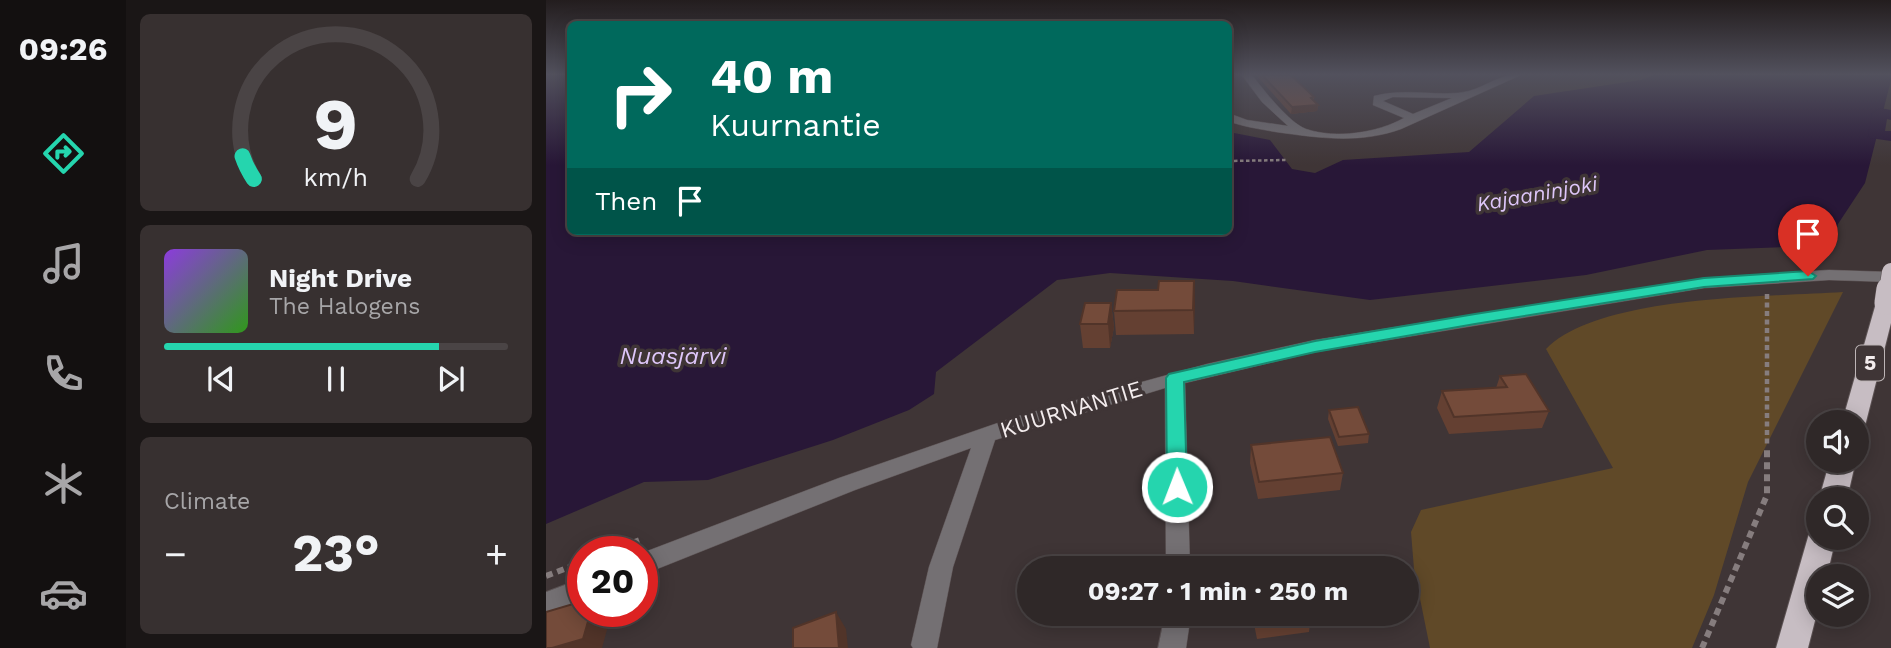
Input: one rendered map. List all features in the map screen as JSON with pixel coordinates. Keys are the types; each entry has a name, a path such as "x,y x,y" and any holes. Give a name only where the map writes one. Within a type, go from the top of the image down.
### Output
{"highway":[{"name":"5","path":"1857,410 1886,303 1891,274"},
{"path":"1792,648 1818,550"}],"street":[{"path":"1272,105 1302,134"},
{"path":"1382,105 1413,118"},
{"path":"1232,118 1302,134 1361,137 1444,105"},
{"path":"1232,118 1274,108"},
{"name":"KUURNANTIE","path":"658,558 847,484 986,435 1175,378 1315,346 1704,283 1766,277 1891,274"},
{"path":"1175,378 1178,556"},
{"path":"925,645 941,567 986,435"},
{"path":"546,604 567,595"},
{"path":"1172,648 1176,626"}],"path":[{"path":"1232,161 1286,160"},
{"path":"1702,648 1767,495 1766,277"},
{"path":"546,576 567,568"}],"shaded area":[{"path":"1843,292 1748,482 1714,595 1692,648 1430,648 1419,594 1419,556 1413,556 1411,532 1421,510 1613,468 1546,349 1571,331 1604,318 1686,302"}],"water":[{"name":"Nuasjärvi","path":"546,105 567,105 567,235 1232,235 1232,133 1270,140 1292,169 1315,173 1343,160 1469,152 1523,105 1885,105 1865,183 1838,224 1834,237 1813,246 1707,250 1586,275 1370,300 1233,281 1110,273 1057,280 936,372 934,394 909,410 833,440 708,480 644,482 546,524"}],"building":[{"path":"1159,281 1194,281 1193,310 1114,311 1117,290 1158,290"},
{"path":"1085,303 1111,303 1108,324 1080,324"},
{"path":"1526,374 1549,411 1454,417 1442,391 1507,387 1500,376"},
{"path":"1358,407 1369,434 1339,437 1329,410"},
{"path":"1330,437 1343,473 1259,482 1251,445"},
{"path":"567,606 567,627 586,627 583,639 546,648 546,612"},
{"path":"836,612 839,648 793,648 793,628"}],"waterway":[{"path":"1891,115 1880,113 1876,135 1891,136"}],"route":[{"path":"1177,487 1175,378 1315,346 1475,319 1704,283 1808,276"}],"water label":[{"name":"Kajaaninjoki","path":"1537,194"}]}
